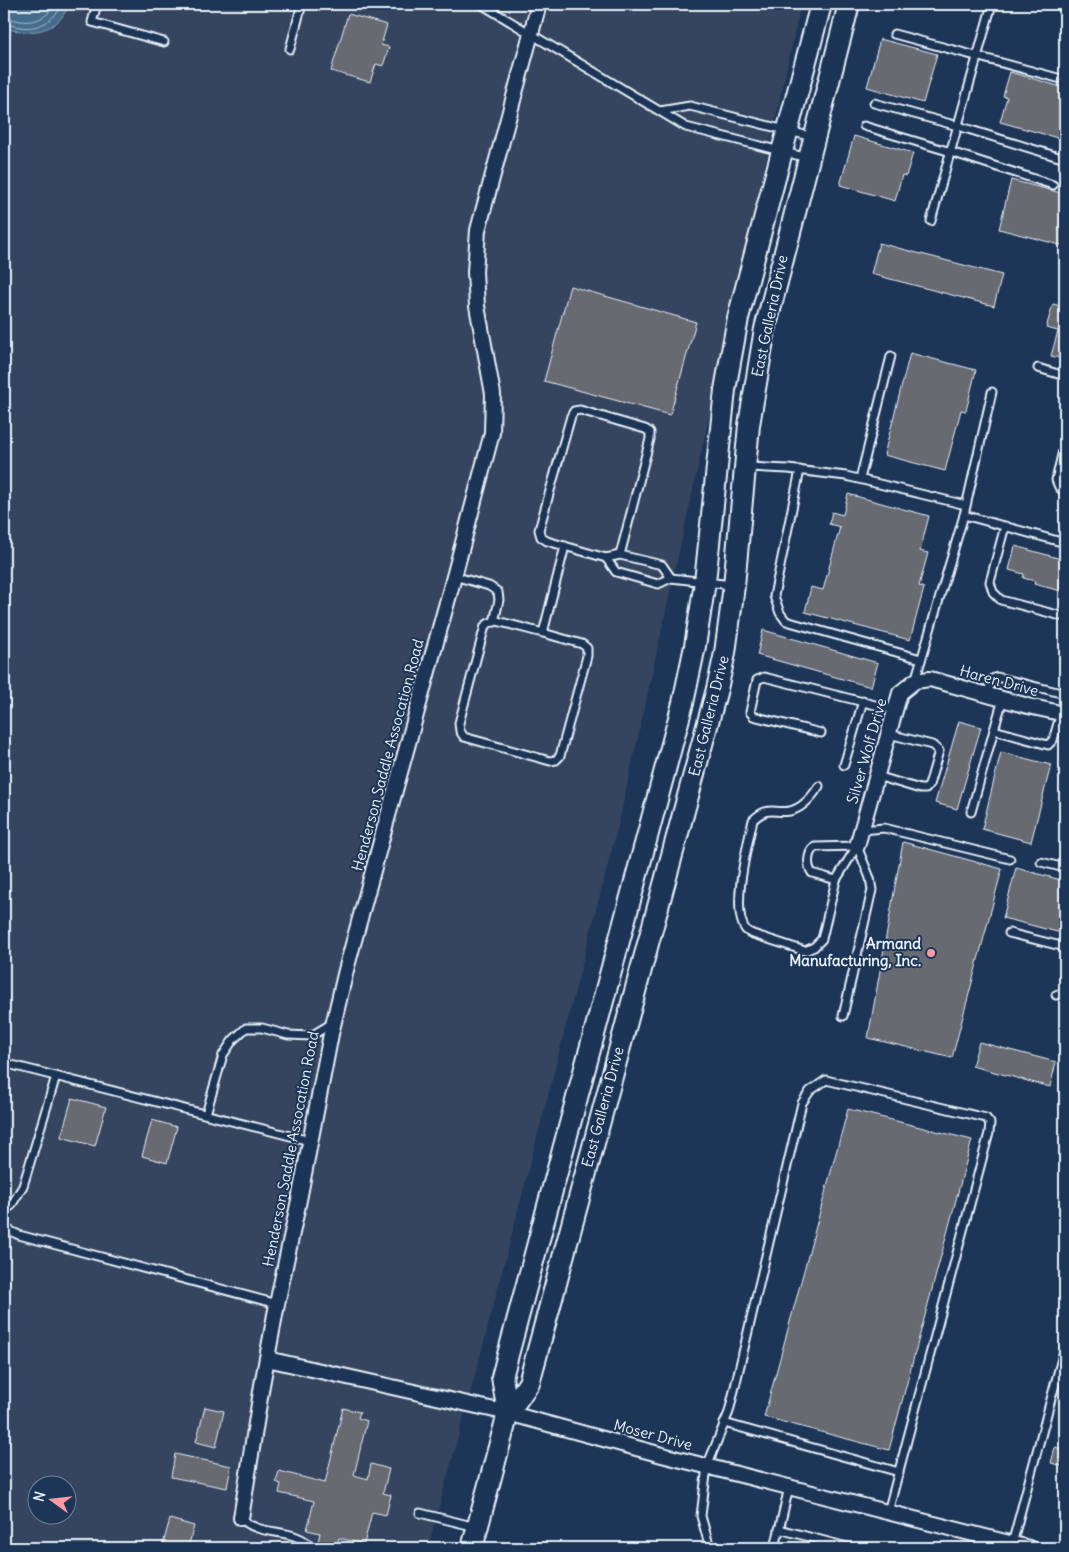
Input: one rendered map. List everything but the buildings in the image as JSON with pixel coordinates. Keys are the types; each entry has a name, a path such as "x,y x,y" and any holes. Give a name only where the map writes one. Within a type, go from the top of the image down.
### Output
{"main road":[{"name":"East Galleria Drive","path":"508,1413 502,1377 681,712 695,646 705,582 719,432 727,374 738,318 821,4"},
{"name":"East Galleria Drive","path":"472,1548 508,1413 529,1383 707,728 725,653 756,377 765,329 849,4"}],"street":[{"name":"Henderson Saddle Assocation Road","path":"241,1518 277,1304 334,1022 383,832 492,433 493,394 477,306 475,272 478,230 539,4"},
{"name":"Haren Drive","path":"920,680 930,679 1002,699 1063,713"},
{"name":"Silver Wolf Drive","path":"857,846 900,693 920,680"},
{"name":"Moser Drive","path":"267,1359 508,1413 1029,1548"}],"lane":[{"path":"96,4 92,22 164,42"},
{"path":"290,49 302,4"},
{"path":"481,4 686,126 808,159"},
{"path":"932,221 992,4"},
{"path":"894,34 1065,80"},
{"path":"874,104 958,126 1065,159"},
{"path":"660,111 690,106 814,137"},
{"path":"864,126 1053,185"},
{"path":"860,479 891,356"},
{"path":"1038,368 1065,376"},
{"path":"920,680 921,659 964,515 992,392"},
{"path":"620,555 650,439 650,432 580,410 574,411 540,530 541,537 547,541 606,558 620,555 662,566 671,578"},
{"path":"1065,442 1056,480 1065,493"},
{"path":"745,467 800,470 846,476 966,505"},
{"path":"800,470 774,596 780,613 786,620 921,659"},
{"path":"964,515 1065,542"},
{"path":"1004,526 990,582 994,592 1001,600 1065,617"},
{"path":"543,633 565,546"},
{"path":"606,558 616,572 658,584 671,578 734,586"},
{"path":"454,576 489,586 498,592 499,600 494,622"},
{"path":"497,621 543,633 582,644 587,648 587,656 560,756 556,760 550,761 464,737 460,731 459,723 485,626 497,621"},
{"path":"987,695 992,679 997,677 1065,694"},
{"path":"821,733 753,716 750,712 757,680 764,678 895,710"},
{"path":"971,812 1002,699"},
{"path":"844,764 863,701"},
{"path":"994,730 1048,745 1053,740 1063,713"},
{"path":"877,776 920,789 926,789 929,785 939,751 932,745 889,734"},
{"path":"819,786 811,798 800,807 789,811 770,810 760,814 753,820 741,879 739,912 746,930 805,951 814,947 822,939 836,880 857,846"},
{"path":"862,830 884,828 1010,859"},
{"path":"836,880 812,873 808,861 811,850 815,847 857,846"},
{"path":"843,1016 872,890 870,878 857,846"},
{"path":"1041,862 1065,868"},
{"path":"1009,933 1065,947"},
{"path":"1056,995 1065,992"},
{"path":"206,1114 223,1055 233,1040 246,1028 262,1028 288,1034 311,1036 334,1022"},
{"path":"4,1062 310,1141"},
{"path":"4,1210 11,1206 23,1186 56,1076"},
{"path":"710,1548 701,1516 707,1466 731,1402 802,1103 810,1091 826,1080 986,1118 990,1123 989,1133 888,1512"},
{"path":"4,1228 20,1235 277,1304"},
{"path":"1012,1544 1065,1347"},
{"path":"724,1423 899,1472"},
{"path":"775,1548 788,1487"},
{"path":"420,1513 478,1527"},
{"path":"241,1518 248,1526 299,1537 312,1548"},
{"path":"779,1529 851,1548"}],"shaded area":[{"path":"4,4 801,4 619,822 481,1353 428,1548 4,1548"}],"water":[{"path":"4,4 69,4 64,14 50,27 42,30 24,31 4,28"}],"place":[{"name":"Armand Manufacturing, Inc.","path":"931,953"}]}
